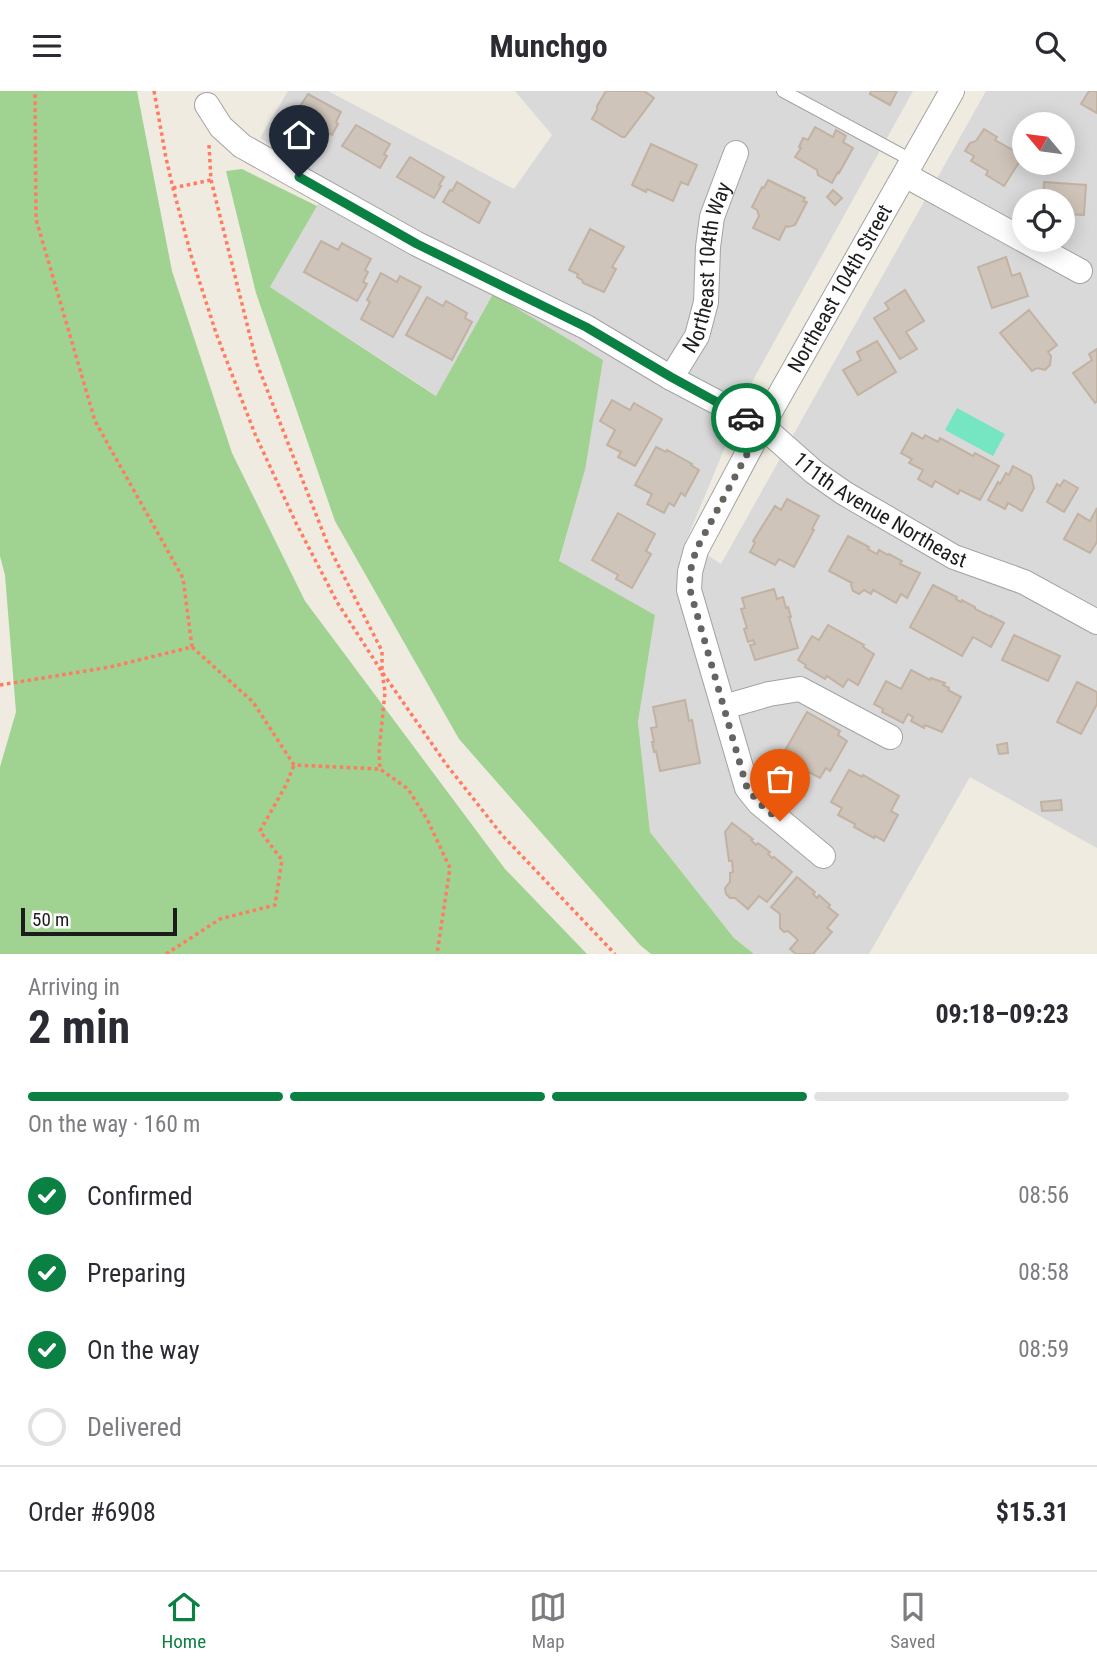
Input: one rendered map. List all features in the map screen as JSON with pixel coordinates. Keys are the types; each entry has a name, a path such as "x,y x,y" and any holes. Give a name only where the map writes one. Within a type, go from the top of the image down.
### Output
{"street":[{"name":"Northeast 104th Street","path":"823,856 759,803 747,788 690,590 690,572 696,550 762,426 952,91"},
{"name":"111th Avenue Northeast","path":"207,105 221,127 242,146 417,244 586,327 762,426 814,472 844,493 943,551 1024,582 1097,622"},
{"name":"Northeast 104th Way","path":"671,377 697,335 706,302 712,217 736,153"},
{"path":"909,168 1080,271"},
{"path":"724,707 769,694 800,689 890,737"}],"lane":[{"path":"783,91 909,168"}],"path":[{"path":"35,91 36,219 94,421 183,578 192,647 253,702 294,765"},
{"path":"154,91 173,188 216,333 255,434 296,523 337,602 446,764 502,835 615,954"},
{"path":"209,143 211,180 257,364 328,545 382,651 384,692 380,769"},
{"path":"173,188 211,180"},
{"path":"0,685 110,667 192,647"},
{"path":"294,765 380,769 408,789 427,819 450,869 437,954"},
{"path":"166,954 220,919 275,905 282,860 260,831 294,765"}],"shaded area":[{"path":"288,91 328,91 514,189 552,135 515,91 913,91 753,380 686,541 721,564 986,91 1097,91 1097,848 970,777 869,954 754,954 734,938 650,832 638,722 655,615 559,562 585,470 493,294 437,396 270,287 329,185 260,138"}],"green space":[{"path":"0,91 137,91 172,271 232,453 305,601 505,869 587,954 0,954 0,767 16,712 5,575 0,556"},
{"path":"242,169 317,206 270,287 436,396 493,294 603,360 585,470 559,561 655,615 638,722 650,832 734,938 754,954 651,954 640,945 459,739 335,521 256,293 226,171"},
{"path":"957,408 1005,434 993,456 945,430"}],"building":[{"path":"606,91 644,91 654,98 625,137 592,119"},
{"path":"871,91 897,91 890,105 870,94"},
{"path":"1089,91 1097,91 1097,113 1081,104"},
{"path":"308,94 341,112 332,135 295,114"},
{"path":"356,125 390,144 380,168 342,146"},
{"path":"815,127 833,137 836,130 846,136 843,142 853,148 832,183 795,157 803,138 808,140"},
{"path":"984,129 997,137 995,140 1012,150 1012,173 1004,186 986,175 988,171 971,161 974,156 965,151 970,143 976,141"},
{"path":"651,144 697,165 688,185 681,182 673,201 632,185"},
{"path":"410,157 444,177 434,198 397,177"},
{"path":"768,180 805,198 803,201 807,202 795,225 786,226 779,240 753,228 759,216 757,210 752,207"},
{"path":"457,182 490,202 479,223 443,202"},
{"path":"1044,182 1086,185 1084,215 1075,215 1075,189 1044,189"},
{"path":"833,190 842,198 835,205 827,197"},
{"path":"590,229 624,247 612,267 616,269 604,292 583,283 577,277 578,274 569,270"},
{"path":"321,241 338,250 342,243 371,259 363,282 367,284 357,301 304,272"},
{"path":"1006,257 1012,276 1020,273 1028,296 992,308 978,267"},
{"path":"381,273 397,282 400,276 421,287 393,337 361,319"},
{"path":"905,290 924,321 906,332 917,349 900,359 874,318 889,309 885,303"},
{"path":"427,297 443,306 446,301 467,313 465,318 472,322 452,360 406,335"},
{"path":"1029,310 1057,345 1048,352 1051,356 1050,365 1045,370 1037,368 1032,371 1000,333"},
{"path":"877,341 896,372 858,395 843,370 861,360 857,352"},
{"path":"1097,349 1095,403 1073,373 1092,360 1089,354"},
{"path":"612,400 630,410 634,403 662,419 635,466 618,457 621,452 607,445 615,430 600,421"},
{"path":"912,433 923,439 925,435 938,442 940,438 973,456 975,453 999,466 980,500 960,490 958,494 935,481 932,487 918,479 923,470 909,463 912,459 901,453"},
{"path":"656,447 666,452 667,450 699,470 685,496 681,493 674,506 669,503 664,513 647,504 652,494 635,485"},
{"path":"1013,466 1031,476 1034,488 1022,511 1008,503 1005,509 988,500 998,482 1000,484 1006,473 1009,475"},
{"path":"1064,480 1078,488 1064,512 1047,502 1057,484 1060,486"},
{"path":"787,499 819,516 794,567 779,559 775,565 750,552 755,543 753,541 775,506 781,510"},
{"path":"1097,508 1097,542 1090,553 1064,539 1078,514 1090,521"},
{"path":"618,513 655,534 646,551 651,554 632,588 616,579 618,575 592,560"},
{"path":"848,536 877,554 879,550 889,554 902,561 900,564 920,573 907,598 901,594 896,603 873,590 871,594 864,590 859,594 853,591 852,583 829,571"},
{"path":"933,585 1004,623 991,647 973,637 962,656 910,627"},
{"path":"774,589 777,599 783,597 786,608 788,607 798,648 755,660 750,645 755,644 753,640 748,642 744,629 747,628 741,609 745,608 742,598"},
{"path":"828,625 864,645 863,647 874,654 858,685 848,679 843,687 827,676 825,679 805,667 806,665 798,660 812,636 819,640"},
{"path":"1014,635 1060,656 1048,681 1002,660"},
{"path":"911,670 930,680 931,678 945,683 943,685 949,688 948,690 961,697 942,732 925,725 924,728 911,721 913,717 908,714 903,723 882,712 883,709 874,704 886,681 901,689"},
{"path":"1077,682 1097,692 1097,704 1081,734 1057,722"},
{"path":"685,700 689,721 692,720 700,763 660,771 652,742 651,728 657,727 653,707"},
{"path":"807,712 840,731 838,735 847,741 830,771 826,768 820,778 782,756"},
{"path":"1007,743 1008,753 999,754 997,745"},
{"path":"849,770 899,796 891,811 898,815 884,841 854,827 855,824 838,815 842,808 831,802"},
{"path":"1061,800 1062,810 1042,811 1041,802"},
{"path":"732,823 792,872 767,902 759,896 748,909 726,894 725,888 730,882 730,873 733,872 725,832"},
{"path":"797,877 838,915 827,928 832,932 813,954 796,954 790,949 798,940 780,928 780,914 771,907"}],"way so far":[{"path":"746,418 762,426 696,550 690,572 690,590 747,788 759,803 780,821"}],"route":[{"path":"299,177 417,244 586,327 746,418"}]}
